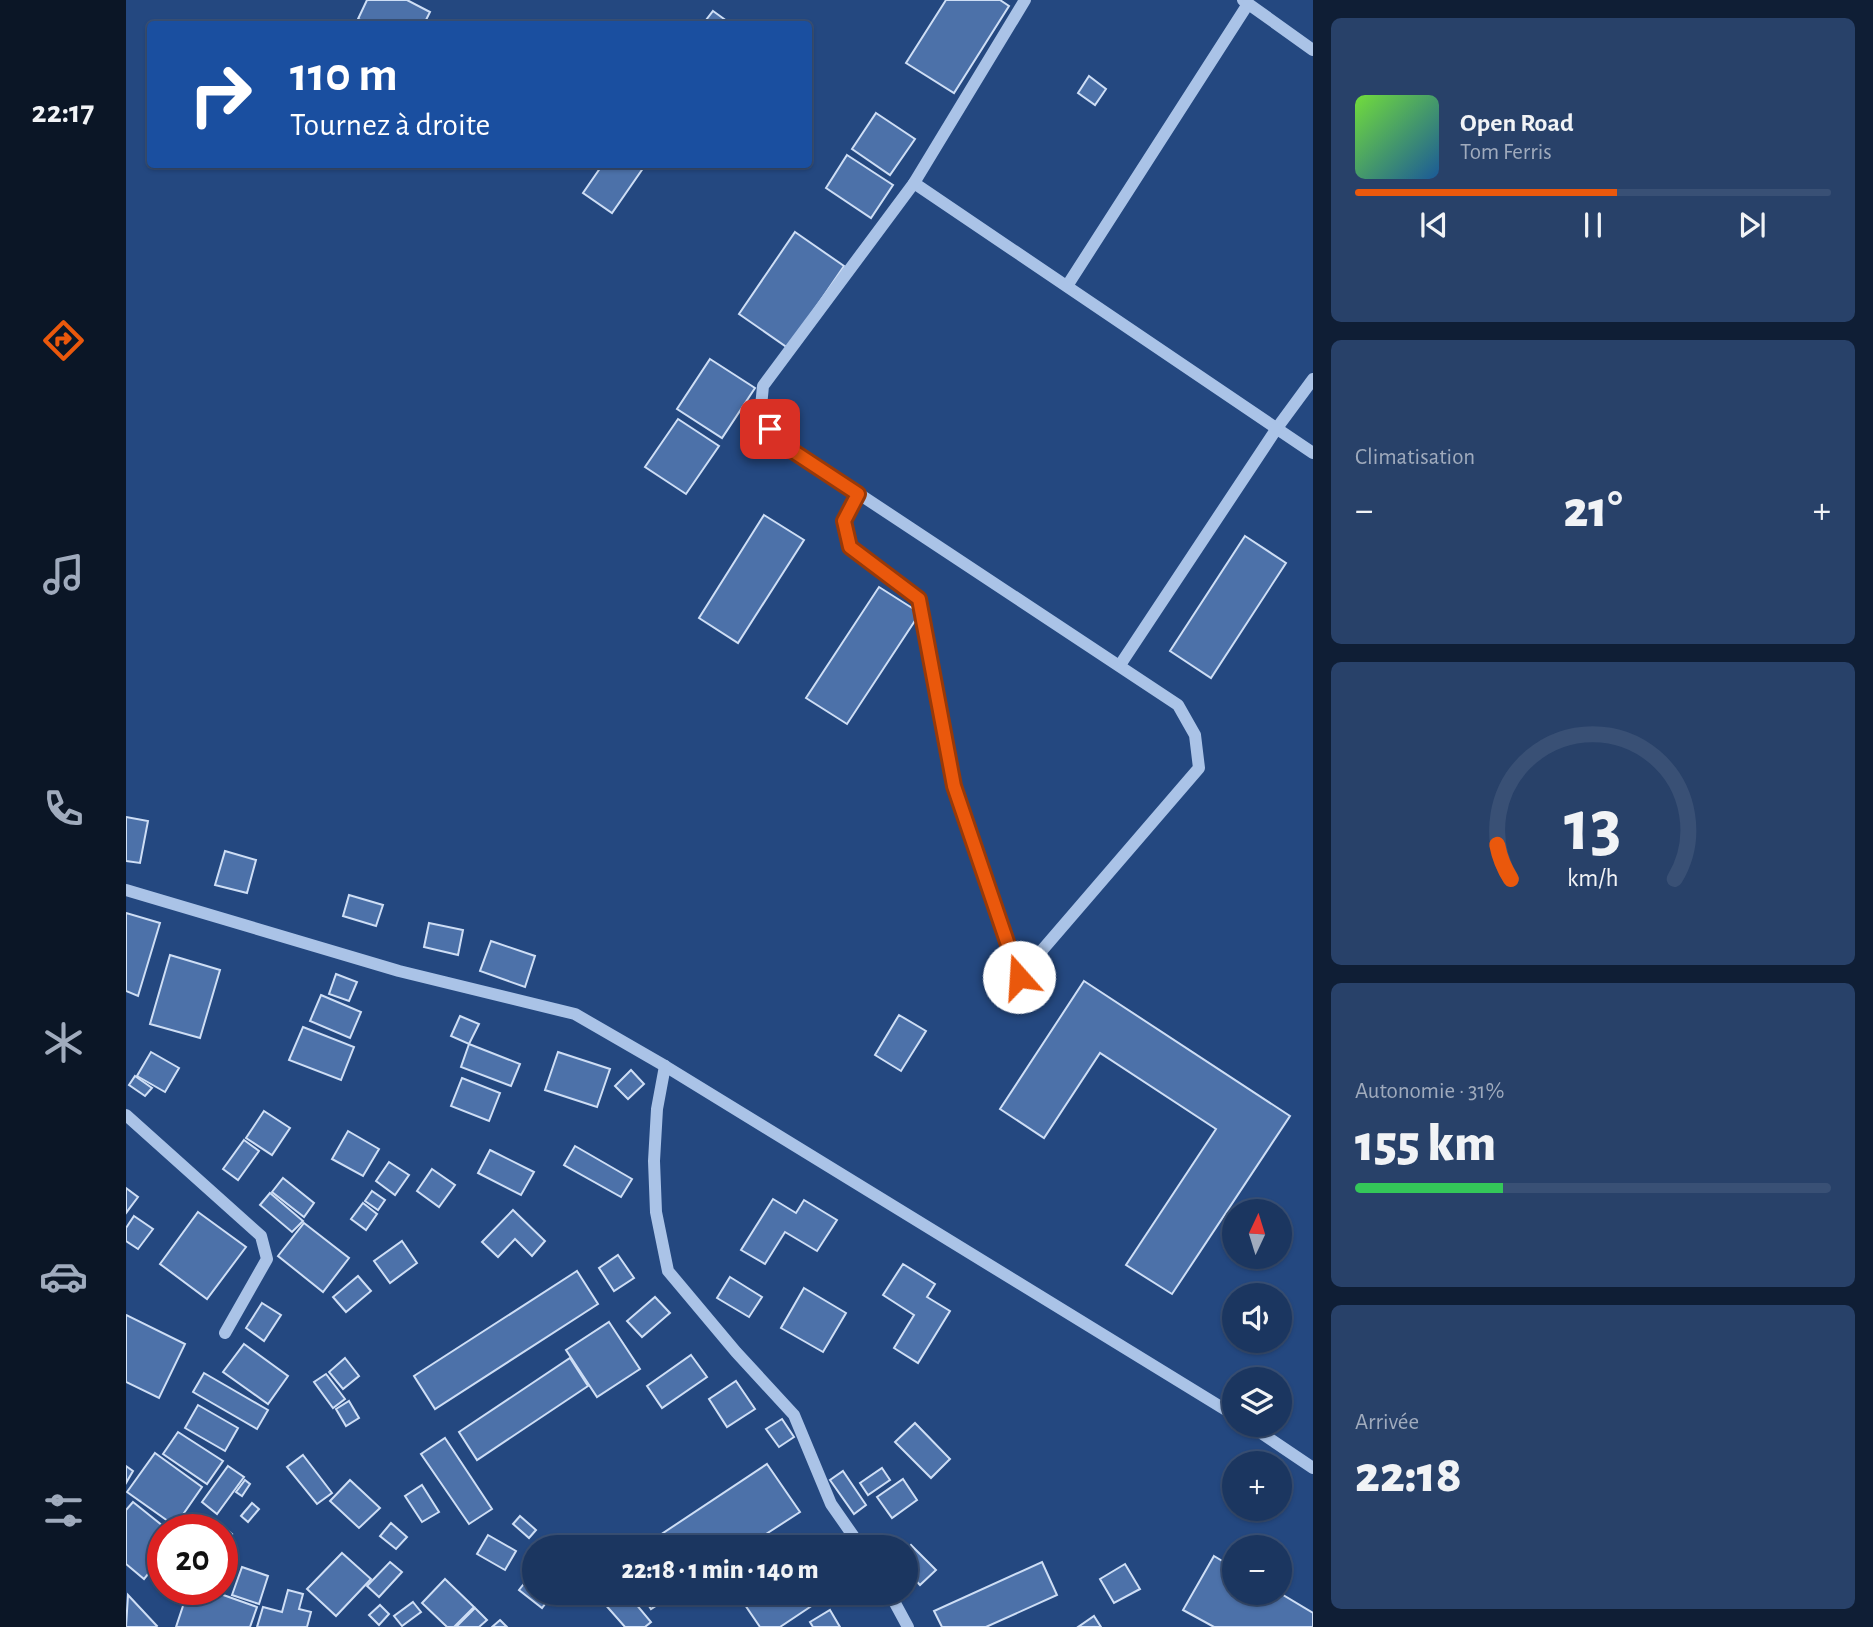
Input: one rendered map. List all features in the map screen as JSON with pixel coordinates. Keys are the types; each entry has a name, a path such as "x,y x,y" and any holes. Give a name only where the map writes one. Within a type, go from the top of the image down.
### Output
{"street":[{"path":"858,494 844,521 850,547 919,599 954,786 1019,977 1199,768 1195,735 1178,705 1120,665 779,442 760,417 763,386 914,183 1025,0"},
{"path":"1067,286 1245,2 1313,50"},
{"path":"914,183 1313,453"},
{"path":"1120,665 1277,428 1313,379"},
{"path":"126,890 399,971 575,1014 665,1066 1222,1408"},
{"path":"665,1066 657,1109 654,1161 656,1212 668,1271 736,1352 794,1415 831,1504 853,1535"},
{"path":"126,1115 261,1236 267,1259 225,1333"},
{"path":"1267,1437 1313,1468"},
{"path":"897,1605 908,1627"}],"building":[{"path":"367,0 407,0 430,12 426,21 358,19"},
{"path":"946,0 1000,0 1009,6 954,93 906,63"},
{"path":"713,11 727,21 705,21"},
{"path":"1089,76 1106,89 1095,105 1078,93"},
{"path":"876,113 915,139 890,175 852,149"},
{"path":"847,155 893,185 871,218 826,188"},
{"path":"600,168 643,168 612,213 583,193"},
{"path":"795,232 844,266 788,348 739,314"},
{"path":"710,359 755,388 722,438 677,409"},
{"path":"678,419 719,446 686,494 645,467"},
{"path":"764,515 804,540 738,643 699,618"},
{"path":"1245,536 1286,563 1211,678 1170,651"},
{"path":"879,587 920,613 847,724 806,698"},
{"path":"126,817 148,821 140,863 126,861"},
{"path":"225,851 256,860 247,893 215,885"},
{"path":"349,895 383,905 376,926 343,916"},
{"path":"126,913 160,923 138,996 126,991"},
{"path":"429,923 463,930 458,955 424,947"},
{"path":"491,941 535,956 525,987 480,971"},
{"path":"170,955 220,970 200,1038 150,1024"},
{"path":"336,974 357,982 349,1001 329,994"},
{"path":"1084,981 1290,1116 1235,1199 1222,1199 1222,1219 1172,1294 1126,1265 1216,1129 1100,1053 1044,1138 1000,1109"},
{"path":"321,995 361,1012 350,1038 310,1021"},
{"path":"899,1015 926,1031 901,1071 875,1055"},
{"path":"460,1016 479,1024 469,1044 451,1036"},
{"path":"303,1027 354,1047 341,1080 289,1060"},
{"path":"469,1044 520,1064 511,1086 461,1067"},
{"path":"151,1052 179,1068 165,1092 137,1076"},
{"path":"558,1052 610,1069 597,1107 545,1090"},
{"path":"631,1070 644,1084 628,1099 615,1086"},
{"path":"135,1076 152,1088 145,1096 129,1085"},
{"path":"462,1078 500,1093 489,1121 451,1106"},
{"path":"264,1111 290,1128 272,1155 246,1138"},
{"path":"348,1131 379,1149 363,1176 332,1159"},
{"path":"244,1140 259,1151 238,1180 223,1169"},
{"path":"575,1146 632,1179 621,1197 564,1165"},
{"path":"490,1150 534,1172 521,1195 478,1173"},
{"path":"389,1162 409,1175 395,1195 376,1181"},
{"path":"432,1169 455,1185 439,1207 417,1191"},
{"path":"283,1178 314,1203 304,1217 272,1192"},
{"path":"126,1188 138,1197 126,1213"},
{"path":"372,1191 385,1200 378,1210 365,1201"},
{"path":"270,1193 303,1221 292,1232 260,1205"},
{"path":"773,1199 796,1213 804,1200 837,1220 817,1251 785,1232 765,1264 741,1250"},
{"path":"363,1203 377,1214 366,1230 351,1219"},
{"path":"513,1210 545,1241 532,1256 515,1239 498,1257 482,1242"},
{"path":"198,1212 246,1247 207,1299 160,1264"},
{"path":"134,1216 153,1229 138,1249 126,1241 126,1228"},
{"path":"304,1223 349,1258 323,1292 278,1256"},
{"path":"402,1241 417,1263 390,1283 374,1261"},
{"path":"618,1255 634,1278 614,1291 599,1268"},
{"path":"903,1264 935,1284 927,1297 950,1311 918,1363 894,1348 914,1315 883,1295"},
{"path":"577,1271 598,1304 435,1409 414,1376"},
{"path":"358,1276 371,1291 346,1312 333,1297"},
{"path":"730,1277 762,1297 749,1317 717,1298"},
{"path":"804,1288 846,1313 823,1352 781,1328"},
{"path":"655,1297 670,1313 642,1337 627,1321"},
{"path":"262,1303 281,1315 264,1341 246,1328"},
{"path":"126,1315 185,1344 159,1398 126,1382"},
{"path":"609,1322 640,1369 597,1397 566,1350"},
{"path":"244,1344 288,1376 268,1404 223,1372"},
{"path":"691,1355 707,1377 662,1408 647,1386"},
{"path":"345,1358 359,1376 343,1389 329,1372"},
{"path":"570,1358 588,1386 477,1460 459,1432"},
{"path":"204,1373 268,1410 257,1429 193,1392"},
{"path":"326,1374 345,1399 333,1408 314,1382"},
{"path":"736,1381 755,1409 727,1427 709,1399"},
{"path":"349,1401 359,1418 346,1426 336,1409"},
{"path":"198,1405 238,1428 225,1451 185,1428"},
{"path":"782,1419 794,1437 779,1447 766,1429"},
{"path":"915,1423 950,1459 931,1478 895,1442"},
{"path":"178,1432 223,1461 207,1484 163,1454"},
{"path":"445,1438 492,1509 469,1524 421,1454"},
{"path":"155,1453 202,1487 183,1514 158,1514 127,1492"},
{"path":"303,1455 332,1493 317,1504 287,1467"},
{"path":"767,1464 800,1512 765,1535 660,1535"},
{"path":"126,1466 133,1471 126,1483"},
{"path":"228,1466 244,1477 217,1514 202,1502"},
{"path":"882,1468 890,1480 868,1495 860,1483"},
{"path":"843,1471 866,1505 854,1514 830,1480"},
{"path":"903,1479 917,1500 892,1518 877,1497"},
{"path":"245,1480 250,1484 242,1496 236,1492"},
{"path":"350,1480 380,1508 359,1528 330,1501"},
{"path":"422,1485 439,1512 422,1522 405,1496"},
{"path":"133,1502 148,1514 147,1575 144,1579 126,1564 126,1510"},
{"path":"252,1503 259,1509 248,1522 241,1516"},
{"path":"520,1516 536,1530 532,1535 526,1535 513,1524"},
{"path":"391,1523 407,1537 396,1549 380,1536"},
{"path":"488,1535 516,1551 505,1570 477,1554"},
{"path":"918,1552 936,1570 920,1585 918,1583"},
{"path":"342,1553 371,1579 336,1616 307,1589"},
{"path":"1214,1556 1222,1561 1222,1605 1292,1605 1292,1600 1313,1613 1313,1627 1214,1627 1183,1610"},
{"path":"390,1562 402,1572 379,1597 367,1586"},
{"path":"1042,1562 1057,1595 986,1627 942,1627 934,1611"},
{"path":"1125,1564 1140,1589 1114,1603 1100,1579"},
{"path":"242,1567 268,1576 259,1604 238,1597 238,1578"},
{"path":"445,1579 474,1607 454,1627 447,1627 422,1603"},
{"path":"288,1590 303,1594 299,1609 311,1612 307,1627 257,1627 263,1607 282,1612"},
{"path":"128,1595 157,1626 156,1627 126,1627"},
{"path":"238,1600 257,1607 250,1627 176,1627 183,1605 238,1605"},
{"path":"413,1602 421,1612 402,1626 394,1616"},
{"path":"380,1605 389,1614 379,1625 369,1615"},
{"path":"606,1605 637,1605 651,1622 645,1627 625,1627"},
{"path":"745,1605 813,1605 780,1627 760,1627"},
{"path":"475,1608 487,1620 479,1627 456,1627"},
{"path":"830,1610 840,1627 813,1627 810,1622"},
{"path":"1094,1616 1101,1627 1078,1627"},
{"path":"500,1620 507,1627 492,1627"}],"route":[{"path":"770,429 779,442 858,494 844,521 850,547 919,599 954,786 1019,977"}]}
